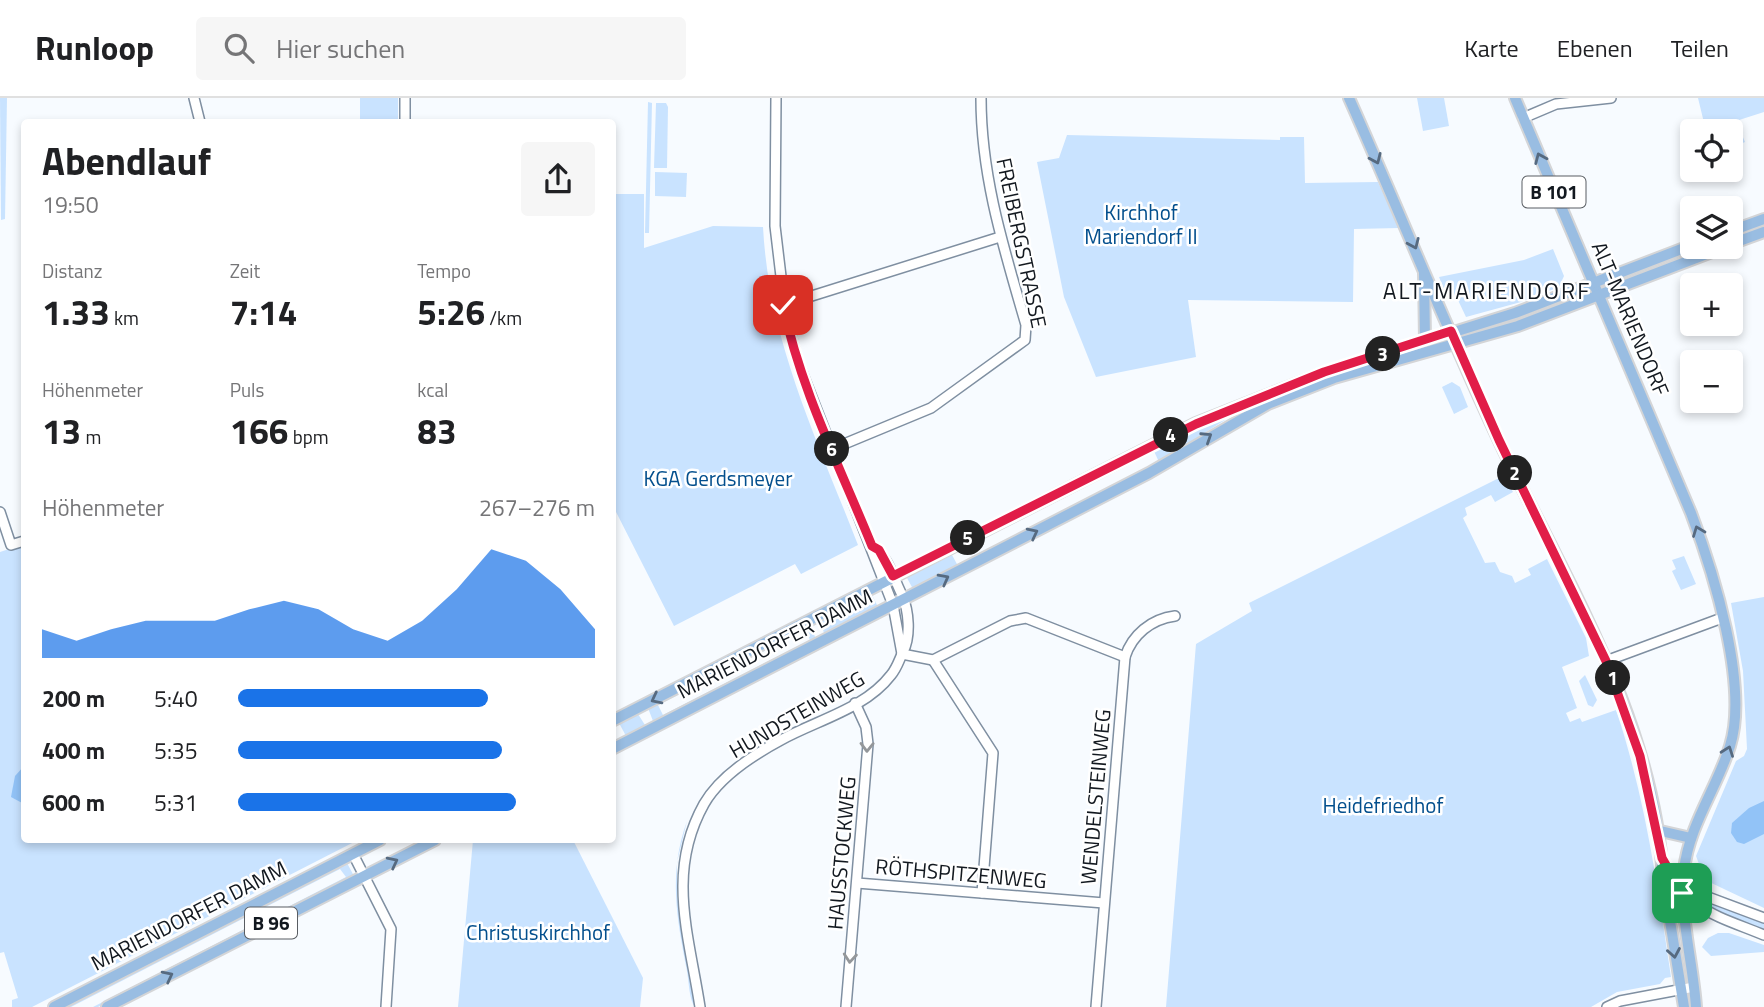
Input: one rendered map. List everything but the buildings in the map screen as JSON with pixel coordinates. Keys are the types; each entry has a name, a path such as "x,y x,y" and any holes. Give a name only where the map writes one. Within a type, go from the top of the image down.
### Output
{"main road":[{"path":"1349,98 1508,460 1606,661 1640,756 1662,858 1684,1007"},
{"name":"ALT-MARIENDORF","path":"1515,98 1691,513 1708,560 1722,618 1732,672 1735,727 1728,751 1691,838 1684,866 1682,893 1696,1007"},
{"path":"1743,227 1764,219"},
{"path":"1743,240 1764,232"},
{"name":"MARIENDORFER DAMM","path":"616,719 1196,424 1324,372 1515,313 1680,249"},
{"name":"MARIENDORFER DAMM","path":"616,747 1149,473 1268,404 1334,378 1518,326 1693,259"},
{"path":"1424,268 1424,340"},
{"path":"1656,830 1691,838"},
{"name":"MARIENDORFER DAMM","path":"54,1007 374,843"},
{"name":"MARIENDORFER DAMM","path":"107,1007 429,843"}],"street":[{"path":"194,98 199,119"},
{"path":"405,98 405,119"},
{"path":"776,98 775,226 783,305 797,359 832,449 872,546 879,550 888,579 902,654 933,660 1021,618 1039,621 1125,657 1131,642 1139,633 1175,616"},
{"name":"FREIBERGSTRASSE","path":"832,449 918,415 1023,344 1027,330 1000,237 984,158 981,98"},
{"path":"1523,118 1556,104 1611,98"},
{"path":"783,305 1000,237"},
{"path":"0,512 11,545 21,542"},
{"name":"HUNDSTEINWEG","path":"700,1007 682,882 684,853 695,821 706,801 728,775 784,738 855,703 886,681 908,638 904,600 888,579"},
{"path":"1606,661 1722,618"},
{"name":"WENDELSTEINWEG","path":"1096,1007 1125,657"},
{"path":"933,660 993,753 982,893"},
{"name":"HAUSSTOCKWEG","path":"846,1007 868,744 866,727 855,703"},
{"path":"353,854 392,933 386,1007"},
{"path":"1662,858 1682,893 1704,910 1764,935"},
{"name":"RÖTHSPITZENWEG","path":"857,883 1104,903"},
{"path":"1669,916 1682,893"},
{"path":"1682,893 1700,894 1764,918"},
{"path":"1607,1007 1620,1001 1695,987"}],"green space":[{"path":"0,98 7,98 5,219 1,220"},
{"path":"360,98 398,98 398,119 360,119"},
{"path":"1417,98 1444,98 1449,126 1423,131"},
{"path":"1698,98 1764,98 1764,112 1742,119 1703,119"},
{"path":"648,102 652,103 649,233 645,233"},
{"path":"656,103 666,103 668,107 667,168 654,168"},
{"name":"Kirchhof Mariendorf II","path":"1067,135 1280,140 1280,137 1304,137 1305,183 1378,182 1399,228 1354,229 1353,302 1188,300 1196,357 1096,377 1064,297 1037,162 1059,158"},
{"path":"655,172 687,173 686,197 655,196"},
{"name":"KGA Gerdsmeyer","path":"616,194 644,194 644,248 713,226 763,227 767,269 785,350 797,389 858,545 801,574 795,564 674,626 616,512"},
{"path":"1553,249 1564,276 1559,287 1521,302 1466,317 1457,298 1446,294 1439,277 1524,260"},
{"path":"1452,382 1460,387 1468,407 1454,414 1442,387"},
{"path":"1225,420 1159,462 1153,449"},
{"name":"Heidefriedhof","path":"1503,476 1513,492 1495,502 1491,495 1465,508 1467,515 1463,518 1485,563 1495,562 1500,572 1512,576 1515,583 1531,575 1528,569 1547,559 1586,638 1589,656 1562,667 1577,708 1566,713 1570,722 1580,718 1582,722 1616,710 1643,809 1671,977 1665,978 1660,984 1617,992 1591,1007 1166,1007 1196,644 1252,611 1249,603"},
{"path":"21,545 21,843 352,843 32,1007 12,1007 12,1000 18,998 4,952 0,953 0,552"},
{"path":"952,555 958,566 913,589 907,578"},
{"path":"1684,556 1696,584 1681,590 1672,571 1676,569 1672,560"},
{"path":"871,593 878,607 824,633 820,620"},
{"path":"1764,597 1764,908 1705,880 1696,856 1736,761 1744,756 1747,749 1743,671 1731,603"},
{"path":"810,625 816,639 653,721 648,708","holes":["806,630 810,640 663,715 658,705"]},
{"path":"1585,675 1597,700 1593,707 1588,705 1579,681"},
{"path":"638,714 645,725 626,736 619,723"},
{"path":"687,821 678,860 681,840"},
{"name":"Christuskirchhof","path":"473,843 575,843 643,978 640,1007 458,1007"},
{"path":"347,863 354,876 98,1007 93,1007 346,877 340,869 71,1007 64,1007"},
{"path":"677,866 677,896 695,1007 690,995 678,914 676,896"},
{"path":"1705,900 1764,921 1764,931 1704,904"},
{"path":"1718,933 1729,933 1764,945 1764,952 1711,956 1702,947 1708,938"}],"water":[{"path":"21,769 21,802 11,797 15,776"},
{"path":"1764,801 1764,834 1744,844 1737,842 1731,833 1732,823 1749,808"}],"district":[{"name":"ALT-MARIENDORF","path":"1487,291"}],"route":[{"path":"783,305 797,359 832,449 872,546 879,550 893,576 1196,424 1324,372 1451,331 1499,440 1606,661 1640,756 1662,858 1682,893"}]}
